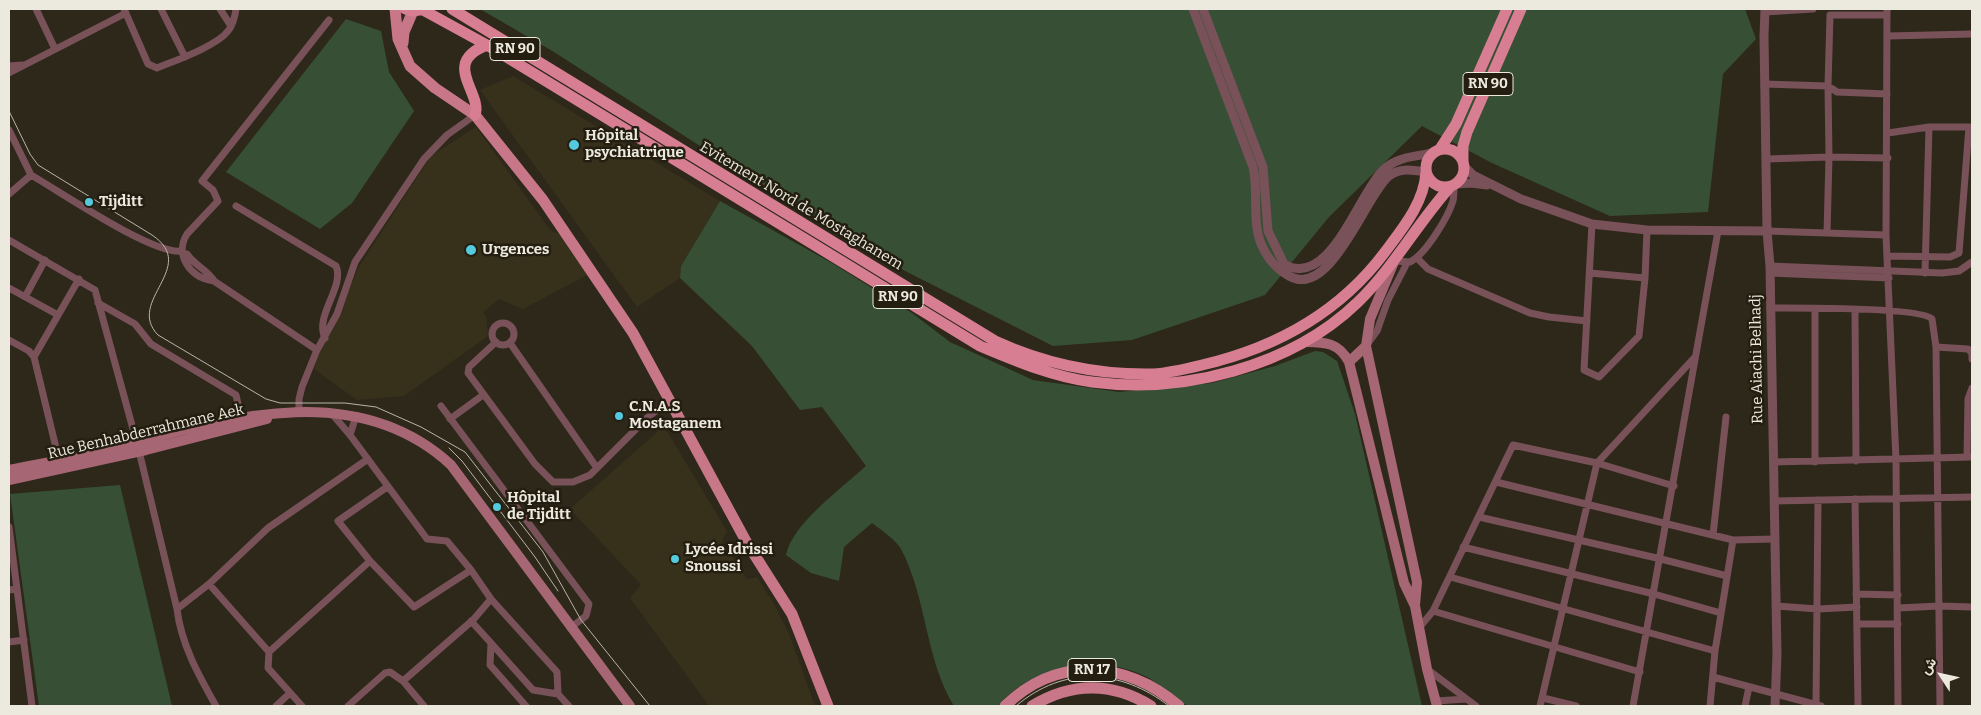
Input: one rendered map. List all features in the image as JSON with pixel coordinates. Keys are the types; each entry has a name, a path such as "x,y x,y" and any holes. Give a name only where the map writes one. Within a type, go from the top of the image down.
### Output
{"highway":[{"name":"Evitement Nord de Mostaghanem","path":"452,9 995,341 1025,355 1059,364 1117,373 1156,374 1231,358 1277,340 1318,316 1343,298 1369,274 1385,253 1420,198 1425,188 1426,172"},
{"name":"RN 90","path":"1436,151 1456,124 1507,9"},
{"name":"RN 90","path":"1463,163 1463,146 1467,132 1521,9"},
{"name":"Evitement Nord de Mostaghanem","path":"416,10 487,45 980,346 1054,374 1091,382 1124,384 1160,383 1196,379 1240,368 1283,354 1306,342 1356,304 1399,262 1430,209 1453,185"},
{"path":"475,114 476,106 465,72 471,54 487,45"},
{"path":"1451,150 1463,163 1462,176 1453,185 1435,184 1426,172 1427,162 1436,151 1451,150"}],"main road":[{"path":"395,9 395,23 402,53 420,77 475,114 543,200 634,333 750,548 792,614 828,706"},
{"path":"402,53 404,32 416,10"},
{"path":"1399,262 1370,319 1366,346 1417,582 1415,606 1418,628 1436,703"},
{"path":"1306,342 1323,342 1336,346 1342,350 1349,362 1404,583 1415,606"},
{"path":"1349,362 1366,346"},
{"name":"Rue Benhabderrahmane Aek","path":"9,480 138,447 241,417 262,413 356,416 382,422 417,438 451,465 570,628 630,706"},
{"name":"Rue Benhabderrahmane Aek","path":"9,470 138,447 294,413"},
{"name":"RN 17","path":"1005,706 1028,688 1052,676 1079,670 1097,670 1136,678 1156,689 1179,706"},
{"name":"RN 17","path":"1032,706 1060,693 1096,687 1118,690 1151,706"}],"street":[{"path":"36,9 55,49"},
{"path":"161,9 185,57"},
{"path":"220,9 231,26"},
{"path":"9,73 125,11 148,64 157,68 185,57 221,38 231,26 236,9"},
{"path":"1194,9 1253,167 1256,183 1257,232 1261,245 1269,260 1279,270 1294,278 1304,279 1317,273 1344,245 1390,176 1405,170 1426,172"},
{"path":"1203,9 1263,167 1268,231 1284,264 1299,270 1315,264 1336,243 1381,171 1396,161 1436,151"},
{"name":"Rue Aiachi Belhadj","path":"1775,706 1776,606 1770,270 1767,231 1764,84 1765,11 1813,9"},
{"path":"1827,233 1830,15 1887,12 1888,158 1886,235 1896,460 1898,706"},
{"path":"183,252 183,240 187,234 218,201 213,190 202,181 329,20"},
{"path":"1888,36 1972,34"},
{"path":"9,66 22,65"},
{"path":"1764,84 1828,86 1837,92 1887,94"},
{"path":"294,413 317,350 337,314 355,262 424,158 447,135 475,114"},
{"path":"1888,133 1929,127 1970,127 1960,253 1950,257 1888,256"},
{"path":"1925,273 1929,127"},
{"path":"9,130 31,175 138,238 175,252 187,254 193,263 212,276 214,281 317,350"},
{"path":"1766,159 1888,158"},
{"path":"1463,163 1473,174 1492,186 1521,199 1592,224 1647,230 1767,231 1886,235"},
{"path":"9,194 31,175"},
{"path":"1399,262 1417,258 1426,248 1449,210 1453,200 1453,185 1471,183 1492,186"},
{"path":"236,206 336,266 338,275 322,325 325,338"},
{"path":"1592,224 1584,370 1601,376 1639,336 1646,278 1647,230"},
{"path":"1633,706 1661,559 1718,231"},
{"path":"9,240 95,290 138,447 177,609 179,627 197,672 216,706"},
{"path":"1417,258 1428,269 1530,313 1587,321"},
{"path":"25,297 45,260"},
{"path":"1770,270 1889,274 1925,273 1959,271 1972,262"},
{"path":"1590,273 1646,278"},
{"path":"34,357 78,279"},
{"path":"9,288 58,315"},
{"path":"98,303 135,324 151,344 236,395 241,417"},
{"path":"1770,308 1889,311 1929,315 1932,319 1936,347 1940,706"},
{"path":"1815,309 1815,462"},
{"path":"1855,310 1856,461"},
{"path":"506,323 512,327 514,333 510,343 503,345 496,342 493,336 494,329 498,324 506,323"},
{"path":"9,340 34,357 59,460"},
{"path":"496,342 468,370 483,395 536,464 553,482 572,482 590,475 647,418 669,400"},
{"path":"510,343 597,468"},
{"path":"1936,347 1968,349 1972,353 1972,359"},
{"path":"1540,706 1597,462 1695,358"},
{"path":"1773,462 1896,460 1937,456 1970,457 1968,399 1972,388"},
{"path":"450,419 483,395"},
{"path":"441,406 589,604 586,616 570,628"},
{"path":"333,415 427,539 447,541 471,570 491,599 556,672 558,694 569,706"},
{"path":"350,435 356,416"},
{"path":"1713,535 1726,417"},
{"path":"1418,628 1434,611 1513,445 1597,462 1674,486"},
{"path":"177,609 209,584 268,528 368,459"},
{"path":"1496,482 1733,540 1775,539"},
{"path":"387,487 338,521 370,561 414,607 471,570"},
{"path":"1774,501 1972,497"},
{"path":"1855,498 1858,706"},
{"path":"1713,677 1819,705 1818,500"},
{"path":"1479,517 1727,576"},
{"path":"9,527 32,706"},
{"path":"1710,706 1715,651 1733,540"},
{"path":"1463,547 1654,594 1721,613"},
{"path":"302,706 268,668 269,652 370,561"},
{"path":"1450,577 1715,651"},
{"path":"209,584 269,652"},
{"path":"9,590 17,588"},
{"path":"1856,594 1898,595"},
{"path":"403,682 471,621 491,599"},
{"path":"1776,606 1818,609 1856,607"},
{"path":"1898,608 1972,607"},
{"path":"1434,611 1554,649 1640,672"},
{"path":"471,621 533,690 558,694"},
{"path":"1857,624 1898,624"},
{"path":"9,642 24,640"},
{"path":"492,643 490,665 526,706"},
{"path":"1427,669 1476,706"},
{"path":"348,706 385,673 390,672 403,682 424,706"},
{"path":"1746,706 1749,687"},
{"path":"276,706 290,693"},
{"path":"1543,698 1576,706"},
{"path":"1436,703 1466,699"}],"shaded area":[{"name":"Hôpital psychiatrique","path":"513,76 720,201 681,266 680,278 637,307 480,90"},
{"name":"Urgences","path":"476,127 551,231 560,234 589,274 523,309 499,299 483,312 486,316 488,336 404,396 357,400 314,369 317,359 360,265 431,156"},
{"name":"Lycée Idrissi Snoussi","path":"664,426 727,531 722,541 747,579 757,577 773,602 789,634 815,706 709,706 630,598 641,585 570,509"}],"green space":[{"path":"480,9 1745,9 1756,39 1723,74 1708,212 1610,216 1492,163 1422,126 1329,217 1265,295 1132,340 1053,346 854,245 554,52"},
{"path":"346,19 381,31 389,72 414,111 352,203 320,229 226,172"},
{"path":"720,201 832,263 912,313 950,342 1033,380 1119,392 1212,383 1275,366 1315,351 1323,352 1337,361 1355,414 1422,706 1190,706 1147,677 1128,670 1088,665 1067,667 1029,680 1012,692 998,706 954,706 944,688 937,669 910,568 901,549 892,538 872,523 844,547 839,581 811,573 786,555 790,543 808,519 866,466 822,407 800,410 752,346 680,278 681,266"},
{"path":"120,485 172,706 39,706 10,494"}],"tram line":[{"path":"9,111 30,154 38,165 152,235 165,247 169,259 166,272 150,310 150,322 158,335 266,399 280,403 345,403 376,407 421,427 465,452 543,552 581,620 650,706"},
{"path":"449,448 462,461 535,557 558,591"},
{"path":"1016,706 1034,693 1053,684 1073,678 1092,677 1112,679 1132,685 1151,694 1169,706"}],"place":[{"name":"Hôpital psychiatrique","path":"574,145"},
{"name":"Tijditt","path":"89,202"},
{"name":"Urgences","path":"471,250"},
{"name":"C.N.A.S Mostaganem","path":"619,416"},
{"name":"Hôpital de Tijditt","path":"497,507"},
{"name":"Lycée Idrissi Snoussi","path":"675,559"}]}
